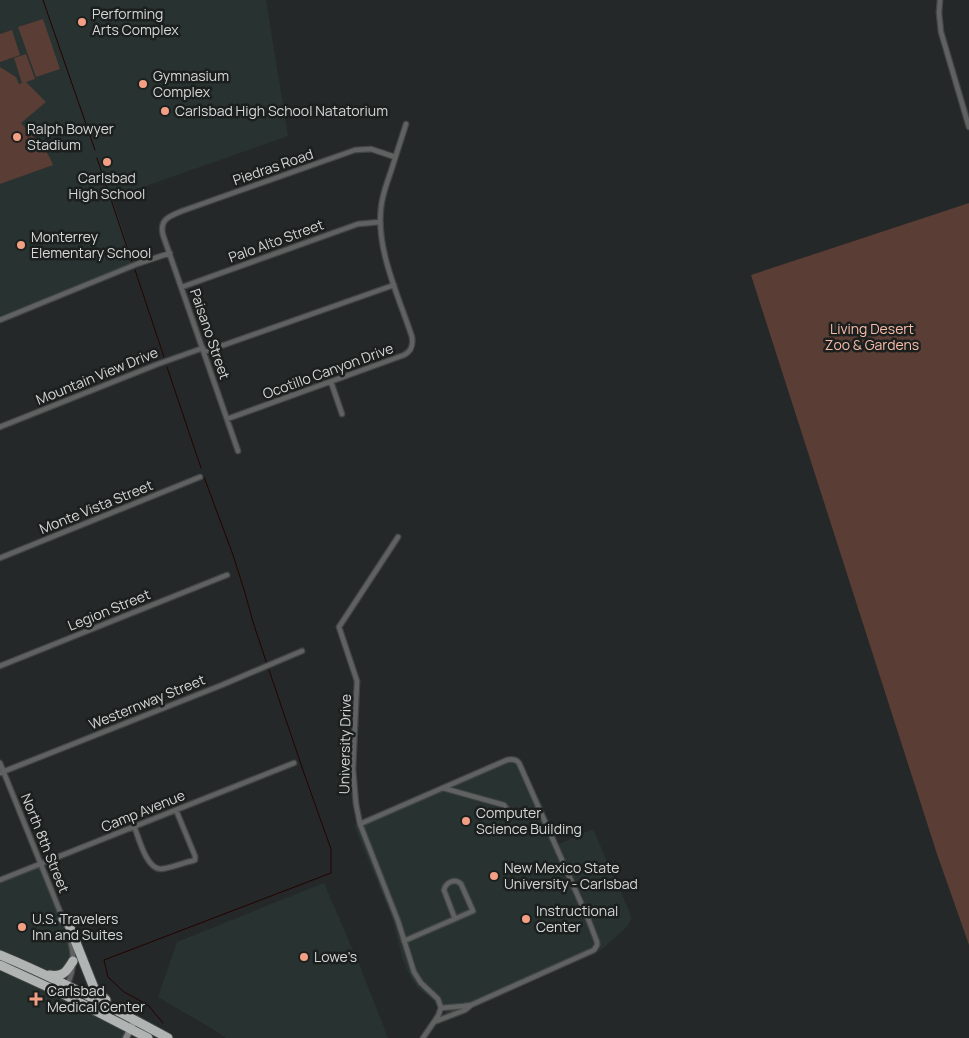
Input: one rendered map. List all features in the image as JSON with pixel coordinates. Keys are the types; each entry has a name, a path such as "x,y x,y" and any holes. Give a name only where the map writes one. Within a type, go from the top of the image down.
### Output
{"highway":[{"path":"63,919 69,925 94,988 148,1038"},
{"path":"0,955 47,975 116,1009"},
{"path":"47,975 58,976 65,973 72,961"},
{"path":"0,965 60,993 168,1038"}],"street":[{"path":"940,0 941,32 969,127"},
{"name":"Ocotillo Canyon Drive","path":"227,419 404,355 410,351 413,345 412,337 385,255 380,222 384,191 406,124"},
{"name":"Piedras Road","path":"163,224 168,218 177,213 350,152 371,149 395,157"},
{"name":"Palo Alto Street","path":"182,287 358,224 380,222"},
{"name":"Paisano Street","path":"163,224 162,230 238,452"},
{"path":"0,320 137,264 170,253"},
{"name":"Mountain View Drive","path":"0,427 149,368 394,285"},
{"path":"331,382 342,414"},
{"name":"Monte Vista Street","path":"0,558 200,477"},
{"name":"University Drive","path":"398,537 339,627 357,681 353,769 355,799 360,824 398,921 416,977 438,999 441,1008"},
{"name":"Legion Street","path":"0,666 227,575"},
{"name":"Westernway Street","path":"2,773 302,651"},
{"path":"360,824 507,760 517,761 597,942 594,950 433,1023"},
{"name":"Camp Avenue","path":"0,880 294,762"},
{"name":"North 8th Street","path":"0,763 2,773 41,864 70,940 73,972 60,993"},
{"path":"443,788 504,805 507,809"},
{"path":"134,826 148,862 154,867 158,869 165,868 195,860 176,810"},
{"path":"404,940 455,919 473,911 461,884 451,882 445,886 444,890 455,919"},
{"path":"423,1038 440,1013 441,1008 471,1005"},
{"path":"126,1038 133,1024"}],"shaded area":[{"name":"Carlsbad High School","path":"0,0 266,0 288,136 112,198 134,263 0,316"},
{"name":"New Mexico State University - Carlsbad","path":"513,756 519,758 522,762 559,844 593,829 631,919 627,927 601,950 451,1017 417,987 411,978 403,960 392,918 354,825 506,757"},
{"path":"41,864 69,934 73,955 58,976 0,955 0,880"},
{"path":"324,883 388,1038 226,1038 158,997 177,942"},
{"name":"Carlsbad Medical Center","path":"0,966 131,1028 126,1038 0,1038"}],"green space":[{"path":"43,19 60,69 36,77 18,27"},
{"path":"12,30 20,55 0,62 0,34"},
{"name":"Ralph Bowyer Stadium","path":"26,54 35,79 26,82 46,102 21,123 44,148 53,165 0,184 0,67 16,77 19,84 22,83 14,58"},
{"name":"Living Desert Zoo & Gardens","path":"969,203 969,945 937,854 751,275"}],"waterway":[{"path":"43,0 95,150"},
{"path":"97,158 132,262"},
{"path":"135,270 164,357"},
{"path":"167,367 201,468"},
{"path":"204,477 233,555 267,664"},
{"path":"163,1023 148,1005 124,992 108,977 104,960 331,873 331,849 268,667"}],"place":[{"name":"Performing Arts Complex","path":"82,22"},
{"name":"Gymnasium Complex","path":"143,84"},
{"name":"Carlsbad High School Natatorium","path":"165,111"},
{"name":"Ralph Bowyer Stadium","path":"17,137"},
{"name":"Carlsbad High School","path":"107,162"},
{"name":"Monterrey Elementary School","path":"21,245"},
{"name":"Computer Science Building","path":"466,821"},
{"name":"New Mexico State University - Carlsbad","path":"494,876"},
{"name":"Instructional Center","path":"526,919"},
{"name":"U.S. Travelers Inn and Suites","path":"22,927"},
{"name":"Lowe's","path":"304,957"},
{"name":"Carlsbad Medical Center","path":"36,999"}]}
